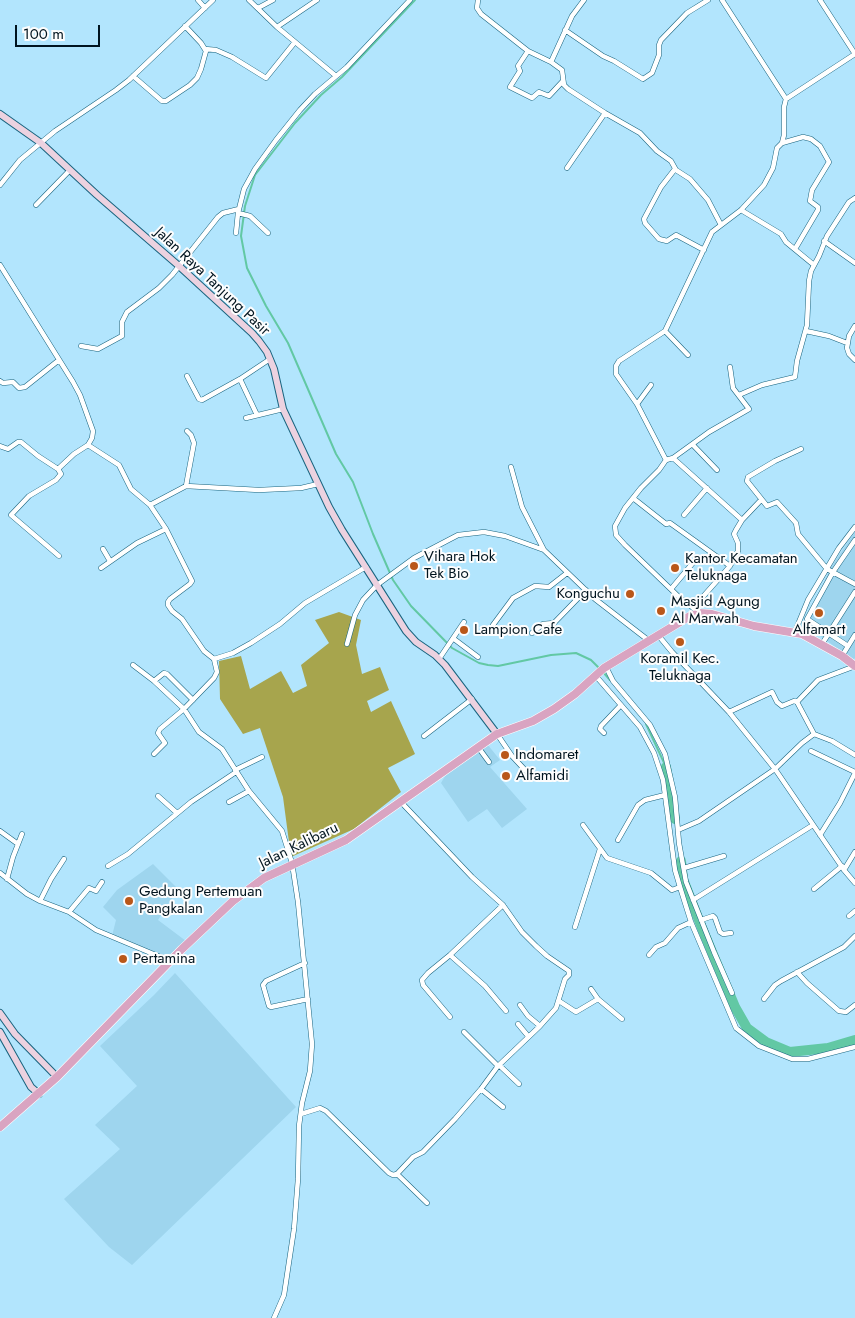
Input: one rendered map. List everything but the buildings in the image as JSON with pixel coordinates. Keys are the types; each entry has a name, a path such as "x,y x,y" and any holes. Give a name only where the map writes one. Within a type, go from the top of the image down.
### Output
{"main road":[{"path":"700,613 754,626 802,634 842,656 855,666"},
{"name":"Jalan Kalibaru","path":"0,1127 57,1077 170,961 233,901 264,878 292,863 346,840 497,734 554,709 576,694 600,671 648,640 690,616 700,613"}],"street":[{"path":"198,0 205,8"},
{"path":"0,184 20,160 41,142 133,76 213,0"},
{"path":"249,0 277,27 336,76"},
{"path":"258,8 272,0"},
{"path":"277,27 317,0"},
{"path":"236,233 238,212 249,178 260,162 300,110 362,52 410,0"},
{"path":"478,0 477,6 481,14 528,51 551,62 562,70 564,85 568,89 640,133 657,151 671,161 675,169 690,179 708,200 721,225"},
{"path":"551,62 572,16 584,0"},
{"path":"565,30 603,56 643,79 652,72 659,55 658,45 661,40 687,13 708,0"},
{"path":"722,0 786,99"},
{"path":"782,143 784,104 786,99 855,54 820,0"},
{"path":"185,26 206,49 216,50 232,57 266,78 295,42"},
{"path":"133,76 160,100 166,100 184,90 197,78 206,49"},
{"path":"528,51 518,66 520,71 510,87 532,98 539,92 550,96 563,81"},
{"path":"567,168 605,113"},
{"name":"Jalan Raya Tanjung Pasir","path":"0,114 41,142 252,333 267,352 274,369 282,409 328,507 378,583 406,631 416,642 439,658 497,734"},
{"path":"666,460 637,404 616,374 616,366 619,361 665,331 712,232 741,210 764,185 773,168 777,148 782,143 803,137 811,139 820,146 829,162 812,190 810,201 818,207 818,210 795,249"},
{"path":"675,169 660,187 644,219 645,223 659,239 667,241 676,234 704,250"},
{"path":"36,204 70,170"},
{"path":"739,395 762,385 795,377 797,361 806,331 809,281 814,265 822,250 824,241 849,202 855,198"},
{"path":"741,210 781,234 786,242 814,265"},
{"path":"81,346 98,350 122,336 122,322 127,312 159,288 180,266 218,217 223,214 238,212 247,215 268,233"},
{"path":"824,241 855,263"},
{"path":"0,265 80,395 91,425 93,435 88,445 74,454 58,469"},
{"path":"855,326 847,343 849,354 855,360"},
{"path":"665,331 688,356"},
{"path":"806,331 829,336 847,343"},
{"path":"187,376 202,400 240,379 270,359"},
{"path":"0,381 3,383 13,382 19,388 22,388 59,360"},
{"path":"700,613 671,589 616,535 616,522 633,498 666,460 673,458 709,432 749,409 731,381 730,367"},
{"path":"240,379 257,415"},
{"path":"637,404 650,386"},
{"path":"246,418 282,409"},
{"path":"186,486 194,443 193,438 187,431"},
{"path":"0,446 8,449 21,442 58,469 61,474 56,480 29,496 12,515 59,556"},
{"path":"693,444 718,470"},
{"path":"88,445 119,465 134,493 150,505 166,529 192,581 170,598 168,605 182,619 204,652 214,659 217,672 216,676 193,700 159,731 159,736 165,743 154,754"},
{"path":"801,449 775,460 748,478 747,481 767,506 774,501 777,502 796,523 798,534 827,568 855,584"},
{"path":"673,458 742,520"},
{"path":"511,467 522,507 544,550 566,573 648,640"},
{"path":"150,505 186,486 259,490 318,484"},
{"path":"684,515 708,488"},
{"path":"633,498 666,524 670,523 730,566"},
{"path":"692,608 730,566 738,551 738,543 734,534 742,520 761,500"},
{"path":"794,634 808,600 855,527"},
{"path":"100,568 136,543 166,529"},
{"path":"347,644 355,615 363,600 378,583 414,558 458,535 474,532 506,536 544,550"},
{"path":"848,646 807,619 833,572 855,540"},
{"path":"103,549 110,561"},
{"path":"671,589 692,564"},
{"path":"214,659 233,653 251,643 280,624 305,603 366,566"},
{"path":"493,626 513,598 535,586 549,587 566,573"},
{"path":"532,633 547,622 554,623 586,590"},
{"path":"822,644 855,592"},
{"path":"439,658 464,622"},
{"path":"658,635 730,712 775,770 855,883"},
{"path":"842,656 855,635"},
{"path":"452,641 478,657"},
{"path":"133,665 154,681 184,709 199,732 222,749 248,791 282,831 292,863 312,1044 310,1071 299,1126 298,1179 294,1229 284,1295 274,1318"},
{"path":"730,712 772,692 777,702 782,706 794,701 797,702 818,680 855,666"},
{"path":"600,671 621,704 640,727 654,753 666,795 675,870 680,887 691,922 736,1028 749,1039 773,1052 792,1059 808,1059 855,1047"},
{"path":"600,671 614,681 650,724 667,758 676,797 678,830 686,882 732,993"},
{"path":"154,681 164,673 167,674 193,700"},
{"path":"424,736 472,699"},
{"path":"797,702 814,734 832,741 855,755"},
{"path":"604,733 600,728 621,704"},
{"path":"497,734 512,756 526,771"},
{"path":"678,830 699,820 775,770 802,743 814,734"},
{"path":"478,747 489,762"},
{"path":"811,751 855,772 840,803 820,835"},
{"path":"108,866 128,854 191,802 236,771 262,757"},
{"path":"229,802 248,791"},
{"path":"618,840 638,805 644,800 666,795"},
{"path":"158,796 177,813"},
{"path":"301,1114 320,1108 326,1111 389,1173 397,1174 413,1157 423,1152 481,1089 499,1065 540,1026 559,1001 564,983 569,975 569,971 547,956 522,932 503,905 472,877 400,801"},
{"path":"693,900 813,825"},
{"path":"583,826 611,860 651,873 672,890 680,887"},
{"path":"0,830 18,844"},
{"path":"7,879 22,834"},
{"path":"575,927 600,849"},
{"path":"814,889 843,868 855,852"},
{"path":"684,868 724,856"},
{"path":"40,901 50,879 64,859"},
{"path":"0,873 40,901 69,912 96,930 170,961"},
{"path":"69,912 86,890 89,888 96,891 102,882"},
{"path":"450,1017 421,983 428,972 450,955 503,905"},
{"path":"849,916 855,911"},
{"path":"701,920 713,916 720,932 723,934 731,933"},
{"path":"649,955 656,947 665,943 678,928 691,922"},
{"path":"764,999 775,985 843,947 855,936"},
{"path":"450,955 485,986 506,1011"},
{"path":"304,963 266,981 264,985 270,1007 308,999"},
{"path":"797,972 839,1011 846,1012 855,1005"},
{"path":"591,989 598,999 622,1019"},
{"path":"559,1001 576,1012 598,999"},
{"path":"520,1005 528,1016 540,1026"},
{"path":"0,1013 15,1034 57,1077"},
{"path":"518,1024 528,1036"},
{"path":"0,1032 31,1087 39,1094"},
{"path":"464,1032 519,1084"},
{"path":"481,1089 503,1107"},
{"path":"397,1174 427,1203"}],"shaded area":[{"path":"855,532 855,658 853,660 804,624 831,567"},
{"path":"339,612 361,620 356,645 362,674 380,667 389,690 367,701 371,712 391,701 415,754 388,768 401,792 354,829 291,857 283,797 260,728 243,734 220,699 219,661 241,656 250,689 281,671 293,693 307,686 301,665 329,643 315,620"},
{"path":"488,745 500,760 490,767 527,809 502,828 487,809 468,822 441,783 448,771"},
{"path":"153,864 178,889 158,920 186,941 170,959 112,936 116,920 103,907 117,890"},
{"path":"175,973 296,1107 132,1265 109,1247 64,1199 120,1149 95,1125 137,1086 100,1046"}],"waterway":[{"path":"415,0 342,77 321,95 295,123 255,175 245,206 241,236 247,268 266,306 288,343 336,454 353,482 393,580 411,606 452,648 479,663 498,666 551,655 576,653 591,660 600,669"},
{"path":"603,672 610,680"},
{"path":"646,724 666,767"},
{"path":"666,767 675,819"},
{"path":"681,861 683,879 702,928 735,1007 747,1028 766,1042 790,1052 828,1048 855,1040"}],"place":[{"name":"Vihara Hok Tek Bio","path":"414,566"},
{"name":"Kantor Kecamatan Teluknaga","path":"675,568"},
{"name":"Konguchu","path":"630,594"},
{"name":"Masjid Agung Al Marwah","path":"661,611"},
{"name":"Alfamart","path":"819,613"},
{"name":"Lampion Cafe","path":"464,630"},
{"name":"Koramil Kec. Teluknaga","path":"680,642"},
{"name":"Indomaret","path":"505,755"},
{"name":"Alfamidi","path":"506,776"},
{"name":"Gedung Pertemuan Pangkalan","path":"129,901"},
{"name":"Pertamina","path":"123,959"}]}
